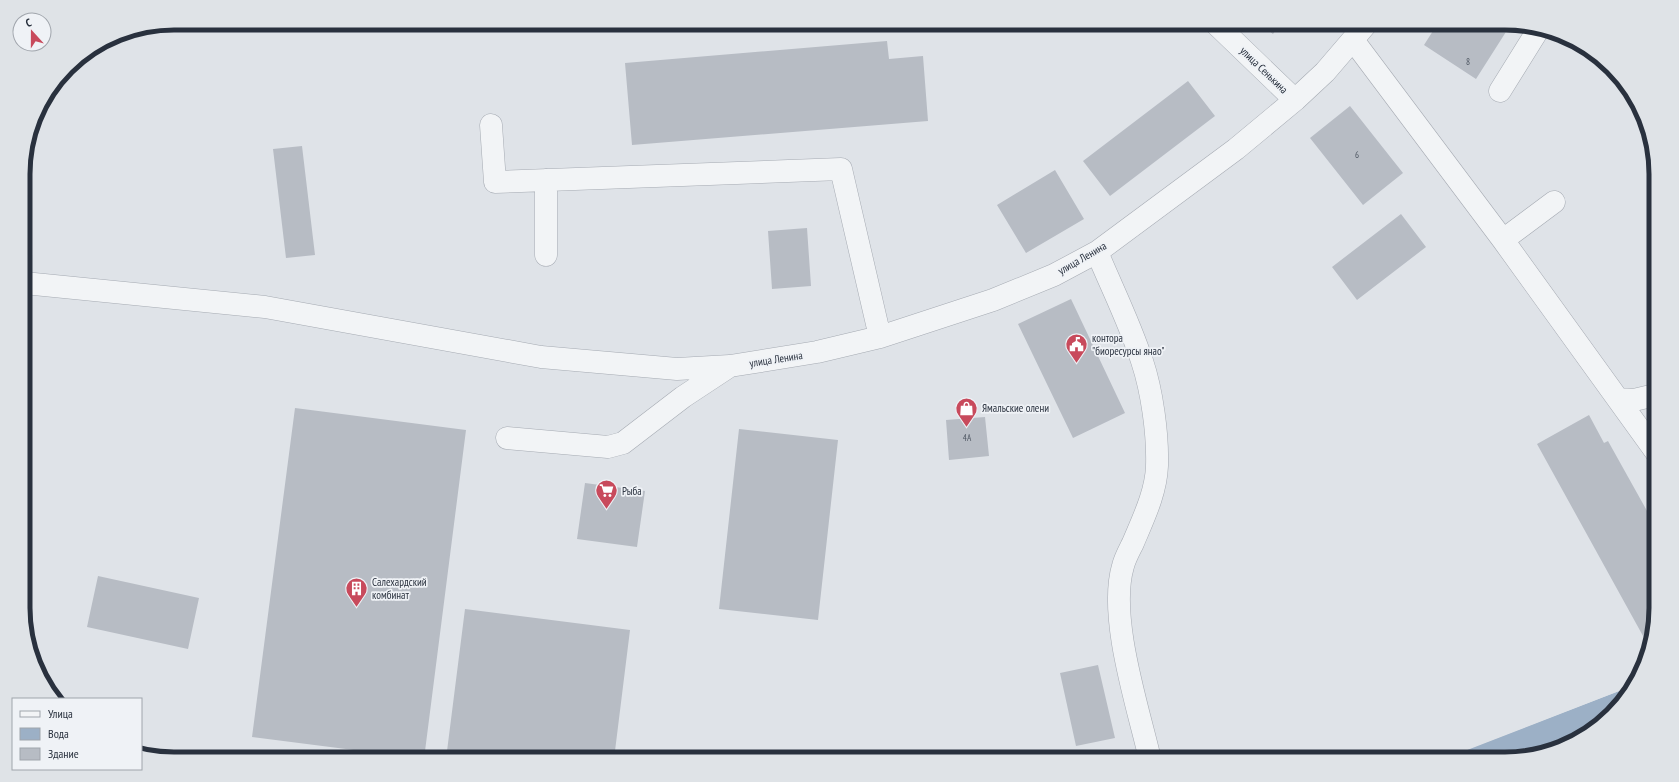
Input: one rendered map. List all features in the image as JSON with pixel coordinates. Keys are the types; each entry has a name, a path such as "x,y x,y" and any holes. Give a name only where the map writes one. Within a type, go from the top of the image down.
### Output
{"street":[{"name":"улица Сенькина","path":"1223,30 1295,100"},
{"name":"улица Ленина","path":"30,284 265,306 541,357 677,369 730,366 817,352 880,337 994,300 1054,275 1097,252 1236,149 1295,100 1325,72 1361,30"},
{"path":"1500,91 1536,34"},
{"path":"1353,40 1503,240 1619,398 1649,442"},
{"path":"491,125 495,182 841,169 880,337"},
{"path":"546,180 546,254"},
{"path":"1503,240 1554,202"},
{"path":"1097,252 1142,361 1150,388 1156,446 1157,467 1152,494 1123,565 1119,592 1120,622 1127,664 1148,752"},
{"path":"507,438 608,447 623,443 683,397 730,366"},
{"path":"1619,398 1634,400 1649,398"}],"water":[{"path":"1624,689 1607,710 1593,722 1577,733 1560,741 1523,751 1462,752"}],"pier":[{"path":"1626,686 1624,689 1460,752 1456,752"}],"building":[{"path":"1268,30 1276,30 1273,34"},
{"path":"1434,30 1507,30 1476,79 1424,45"},
{"path":"887,41 889,59 923,56 928,121 632,145 625,63"},
{"path":"1188,81 1215,116 1110,196 1083,161"},
{"path":"1350,106 1403,173 1363,205 1310,138"},
{"path":"302,146 315,255 286,258 273,149"},
{"path":"1055,170 1084,219 1026,253 997,205"},
{"path":"1401,214 1426,247 1357,300 1332,267"},
{"path":"807,228 811,286 772,289 768,231"},
{"path":"1071,299 1125,413 1073,438 1018,324"},
{"name":"Салехардский комбинат","path":"295,408 466,430 425,752 369,752 252,737"},
{"path":"1589,415 1604,443 1608,441 1649,514 1649,617 1645,640 1537,444"},
{"path":"985,417 989,456 949,460 946,420"},
{"path":"739,429 838,440 818,620 719,609"},
{"path":"585,483 645,491 637,547 577,539"},
{"path":"98,576 199,598 188,649 87,627"},
{"path":"465,609 630,630 615,752 447,752"},
{"path":"1098,665 1115,738 1076,746 1060,673"}],"place":[{"name":"контора \"биоресурсы янао\"","path":"1076,364"},
{"name":"Ямальские олени","path":"966,428"},
{"name":"Рыба","path":"607,510"},
{"name":"Салехардский комбинат","path":"356,608"}]}
